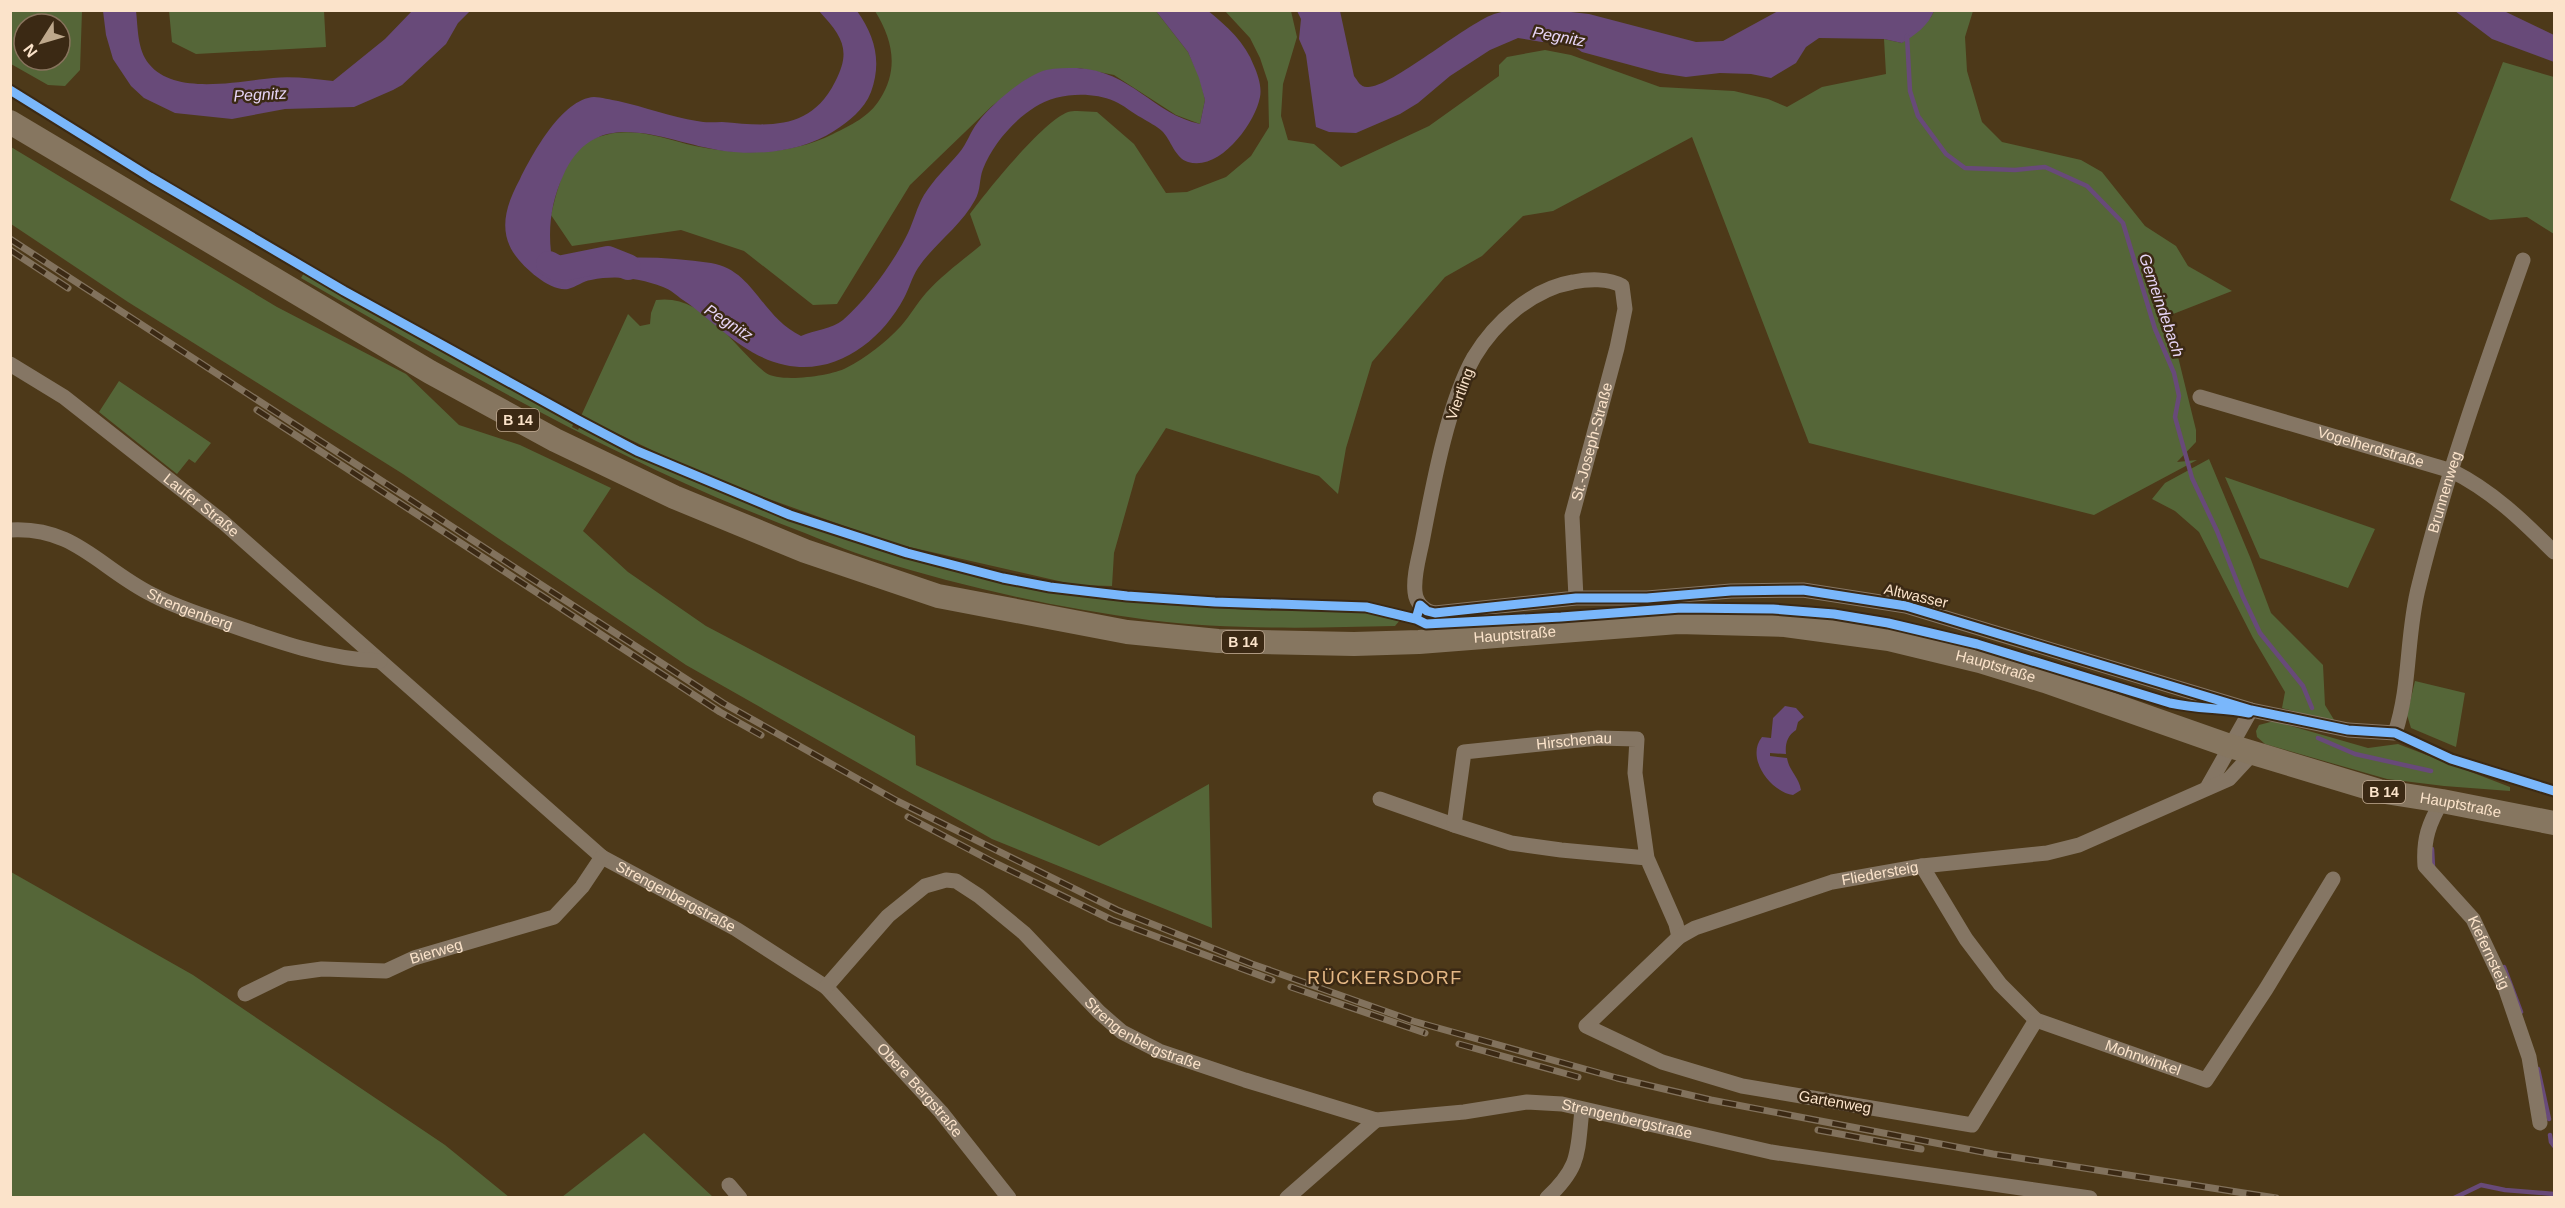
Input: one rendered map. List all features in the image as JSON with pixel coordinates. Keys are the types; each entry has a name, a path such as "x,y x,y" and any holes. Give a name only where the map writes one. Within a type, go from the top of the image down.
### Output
{"main road":[{"name":"Hauptstraße","path":"10,122 430,372 515,419 674,497 804,552 938,596 1127,632 1218,641 1354,644 1419,642 1678,622 1796,627 1889,639 1980,661 2045,681 2230,746 2379,791 2554,823"}],"street":[{"name":"Brunnenweg","path":"2395,733 2402,713 2412,618 2418,586 2452,471 2523,260"},
{"name":"Viertling","path":"1420,605 1414,590 1431,497 1455,403 1474,357 1493,333 1522,304 1538,294 1580,281 1614,281 1622,286"},
{"name":"St.-Joseph-Straße","path":"1576,598 1572,516 1617,348 1625,309 1622,286"},
{"name":"Laufer Straße","path":"10,364 64,397 223,522 380,661"},
{"name":"Vogelherdstraße","path":"2200,397 2452,471 2480,485 2513,512 2554,552"},
{"name":"Strengenberg","path":"10,530 39,531 66,538 150,594 278,642 352,660 380,661"},
{"name":"Altwasser","path":"1420,605 1426,611 1435,613 1576,598 1647,598 1731,591 1803,590 1906,606 2251,710 2348,730 2395,733"},
{"name":"Strengenbergstraße","path":"380,661 602,857 736,929 826,987 888,916 925,886 946,880 956,880 1024,933 1052,959 1099,1012 1122,1032 1140,1042 1227,1074 1376,1119 1464,1112 1527,1102 1563,1104 1771,1152 2090,1197"},
{"path":"2207,788 2251,710"},
{"name":"Hirschenau","path":"1454,825 1464,752 1598,738 1637,739 1635,773 1647,858 1676,924 1679,937"},
{"name":"Fliedersteig","path":"1586,1026 1679,937 1695,927 1832,882 1922,866 2047,853 2079,845 2229,779 2253,753"},
{"path":"1380,800 1511,843 1647,858"},
{"name":"Kiefernsteig","path":"2442,801 2429,822 2425,835 2426,866 2473,919 2505,987 2529,1057 2541,1122"},
{"name":"Bierweg","path":"245,994 286,974 322,969 386,971 414,958 554,917 582,887 602,857"},
{"name":"Mohnwinkel","path":"1922,866 1966,939 1993,975 2036,1020 2206,1080 2266,989 2333,879"},
{"name":"Obere Bergstraße","path":"826,987 941,1112 1009,1197"},
{"name":"Gartenweg","path":"1586,1026 1662,1062 1742,1086 1972,1125 2036,1020"},
{"path":"1547,1197 1564,1182 1576,1161 1582,1110"},
{"path":"1287,1197 1376,1119"},
{"path":"729,1185 740,1197"}],"green space":[{"path":"11,10 82,11 80,70 65,86 48,85 25,72 72,72 72,12 12,12 12,65"},
{"path":"169,11 324,11 326,47 196,54 172,42"},
{"path":"875,11 1156,11 1188,52 1200,78 1205,100 1200,124 1176,115 1114,75 1079,68 1044,71 1026,80 992,106 910,185 837,304 813,305 744,251 681,230 572,246 551,215 561,181 571,159 587,142 598,137 635,132 712,149 766,152 817,141 865,116 876,105 886,88 892,66 890,44"},
{"path":"1225,11 1291,11 1297,37 1283,84 1281,116 1288,140 1314,144 1341,167 1429,126 1499,76 1499,65 1507,57 1545,50 1571,55 1660,87 1734,91 1768,99 1787,107 1822,87 1886,74 1884,39 1902,43 1931,17 1934,11 1973,11 1965,37 1967,71 1982,122 2002,142 2081,160 2102,172 2145,226 2176,246 2188,266 2232,291 2168,316 2196,430 2196,442 2177,462 2197,460 2094,515 1809,443 1692,137 1553,211 1523,216 1482,256 1445,277 1372,362 1346,448 1338,494 1319,476 1166,428 1136,475 1114,553 1112,586 1076,585 892,543 710,478 581,416 628,314 640,326 650,324 656,300 673,300 703,313 766,373 773,376 794,378 818,376 839,371 861,359 895,332 939,280 981,245 970,214 1030,142 1057,118 1068,112 1097,112 1134,144 1166,193 1187,192 1226,177 1251,156 1269,127 1268,82 1260,58 1250,38"},
{"path":"2503,62 2554,77 2554,234 2527,217 2490,220 2450,200"},
{"path":"11,147 277,307 406,374 459,425 520,445 611,488 583,531 628,572 706,626 915,736 916,765 1099,846 1209,784 1212,928 992,839 686,665 403,474 128,302 11,224"},
{"path":"305,271 575,420 572,427 578,430 581,424 636,454 694,479 880,549 958,571 1071,592 1248,610 1344,611 1401,619 1395,626 1303,628 1240,627 1149,620 1010,595 942,579 874,559 732,504 606,446 483,381 301,278"},
{"path":"119,381 211,443 195,463 189,459 177,474 99,412"},
{"path":"2209,459 2271,613 2323,665 2325,705 2336,723 2282,708 2285,692 2253,638 2199,532 2175,511 2152,499 2165,483"},
{"path":"2225,477 2375,529 2348,588 2260,558"},
{"path":"2415,681 2465,693 2456,747 2411,728 2407,715"},
{"path":"2274,721 2368,748 2398,744 2510,787 2510,791 2387,779 2265,744 2257,737 2256,731 2259,725"},
{"path":"11,872 193,975 445,1145 509,1197 11,1197"},
{"path":"644,1133 713,1197 562,1197"}],"water":[{"path":"1207,10 1240,42 1250,57 1259,81 1260,97 1257,108 1234,143 1212,160 1200,163 1188,162 1180,157 1160,129 1114,101 1095,96 1074,95 1043,102 1019,119 998,142 983,169 975,200 918,268 904,298 883,328 855,352 839,360 804,367 770,361 743,347 671,291 645,281 609,278 588,281 568,289 554,287 525,267 515,255 506,236 506,217 515,188 541,142 560,117 571,107 582,100 594,97 703,122 772,124 787,122 801,117 825,98 835,82 843,61 839,36 819,11 857,11 872,40 876,70 871,92 864,104 840,127 809,143 781,150 752,153 701,147 634,132 613,133 594,139 577,153 563,176 554,203 550,232 551,252 564,263 579,264 606,259 645,258 711,263 726,267 748,284 776,318 801,336 839,323 861,302 895,256 908,233 924,195 962,149 978,122 999,100 1037,73 1054,69 1077,68 1096,71 1128,84 1183,119 1200,124 1205,100 1199,78 1188,52 1156,11"},
{"path":"1516,10 1553,10 1589,14 1696,42 1723,41 1778,11 1934,11 1925,26 1902,43 1884,39 1819,38 1806,47 1796,63 1771,78 1751,74 1720,73 1686,77 1660,73 1582,52 1566,41 1542,42 1518,38 1490,50 1450,76 1418,103 1400,114 1356,133 1329,132 1316,127 1306,55 1299,39 1301,19 1297,11 1340,11 1354,76 1361,85 1367,87 1378,85 1392,78 1465,30 1494,14"},
{"path":"103,11 136,11 142,52 149,64 160,74 174,80 208,84 281,77 333,81 385,39 412,11 470,11 458,23 446,44 402,85 393,90 354,107 285,109 232,119 175,113 144,98 131,86 113,59 106,35"},
{"path":"2455,11 2504,11 2554,35 2554,62 2492,39"},
{"path":"1785,706 1796,708 1804,717 1798,722 1796,730 1786,744 1786,754 1770,753 1770,756 1787,758 1801,790 1793,795 1776,788 1769,781 1759,764 1757,754 1762,737 1771,738 1773,718"}],"waterway":[{"name":"Gemeindebach","path":"1907,36 1910,91 1918,116 1946,154 1965,168 2015,170 2045,167 2087,186 2123,223 2155,329 2174,373 2179,396 2175,417 2192,478 2260,633 2303,686 2312,708"},
{"name":"Pegnitz","path":"549,264 558,269 608,259 628,267"},
{"name":"Gemeindebach","path":"2318,738 2355,754 2431,771"},
{"name":"Gemeindebach","path":"2432,849 2433,867"},
{"name":"Gemeindebach","path":"2504,967 2521,1012"},
{"name":"Gemeindebach","path":"2538,1069 2549,1119"},
{"name":"Gemeindebach","path":"2550,1135 2554,1146"},
{"name":"Gemeindebach","path":"2454,1198 2481,1185 2505,1190 2554,1194"}],"railway":[{"path":"10,239 723,703 897,801 1117,910 1252,964 1413,1021 1617,1078 1711,1100 1993,1154 2276,1198"},
{"path":"10,250 68,288"},
{"path":"257,410 720,712 761,735"},
{"path":"908,817 995,863 1112,920 1272,980"},
{"path":"1291,987 1425,1033"},
{"path":"1459,1044 1578,1077"},
{"path":"1818,1130 1921,1149"}],"cycle path":[{"path":"10,90 150,177 344,291 637,451 790,515 907,553 1003,578 1050,587 1127,596 1215,602 1366,607 1416,619 1426,624 1681,608 1773,609 1834,614 1888,623 1977,644 2170,703 2249,713 2251,710"},
{"path":"1416,619 1420,605 1427,611 1435,613 1576,598 1647,598 1731,591 1803,590 1906,606 2251,710 2348,730 2395,733 2451,759 2554,791"}],"district":[{"name":"RÜCKERSDORF","path":"1385,978"}]}
